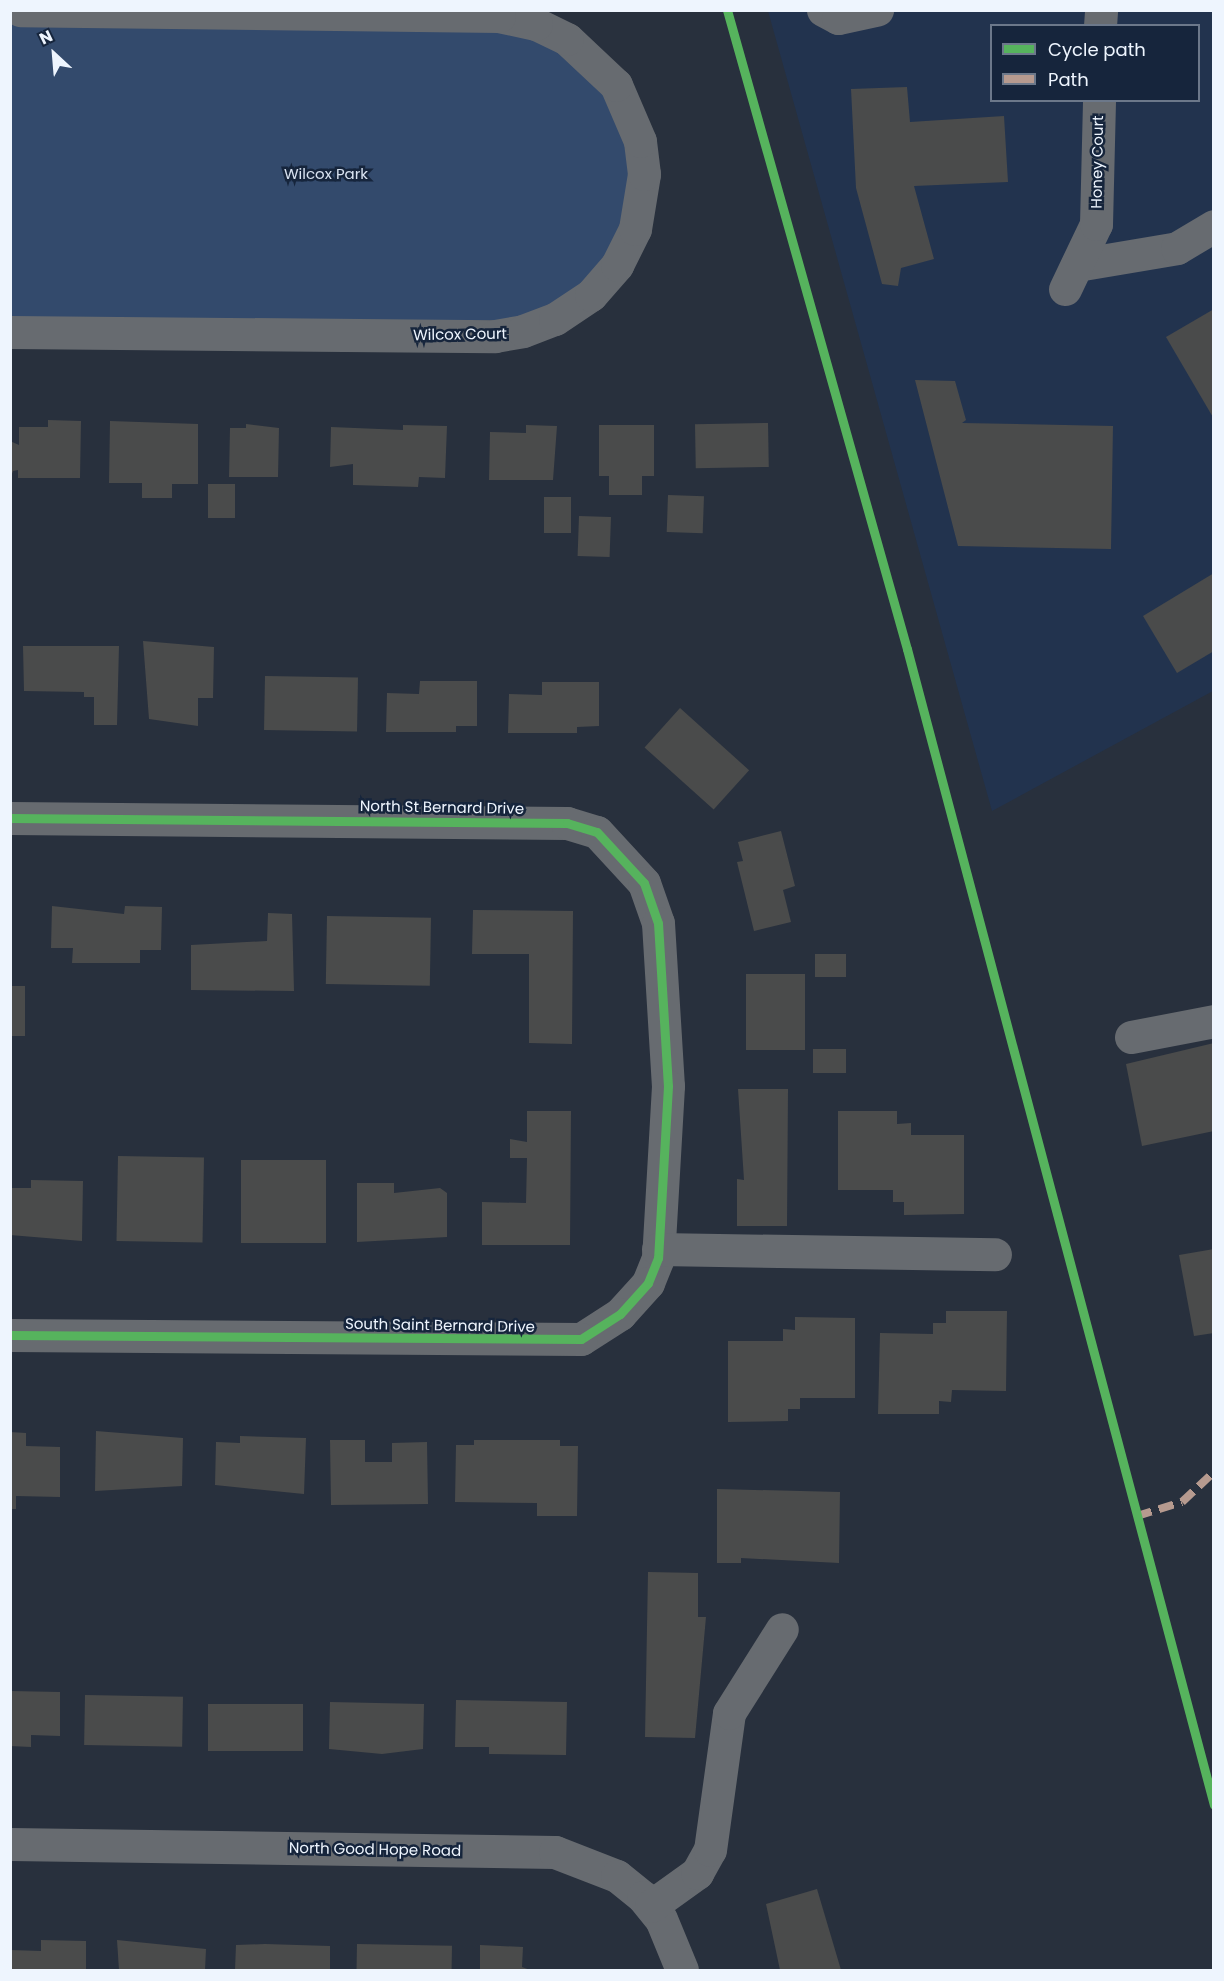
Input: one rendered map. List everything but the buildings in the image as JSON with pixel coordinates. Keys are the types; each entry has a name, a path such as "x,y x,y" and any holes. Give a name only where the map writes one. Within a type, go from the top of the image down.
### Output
{"street":[{"name":"Wilcox Court","path":"10,332 495,336 524,331 555,320 591,295 617,264 635,230 644,174 640,141 616,85 567,39 536,24 499,16 20,10"},
{"path":"823,10 838,18 877,10"},
{"name":"Honey Court","path":"1099,102 1096,224 1071,277 1177,248 1214,226"},
{"name":"North St Bernard Drive","path":"10,818 567,823 597,832 644,883 658,923 668,1086"},
{"path":"1131,1037 1214,1022"},
{"name":"South Saint Bernard Drive","path":"10,1335 563,1342 581,1339 620,1314 648,1283 658,1249 668,1086"},
{"path":"658,1249 995,1254"},
{"path":"651,1906 697,1873 710,1850 729,1713 782,1629"},
{"name":"North Good Hope Road","path":"10,1844 555,1852 617,1876 651,1906 675,1945 682,1971"}],"shaded area":[{"path":"768,11 1213,11 1213,691 992,811"}],"green space":[{"name":"Wilcox Park","path":"11,11 536,24 631,113 635,229 555,319 11,332"}],"marked path":[{"path":"1137,1516 1182,1502 1214,1472"}],"cycle path":[{"path":"727,10 907,649 1214,1805"},
{"path":"10,818 567,823 597,832 644,883 658,923 668,1086 658,1258 648,1283 620,1314 581,1339 10,1335"}]}
